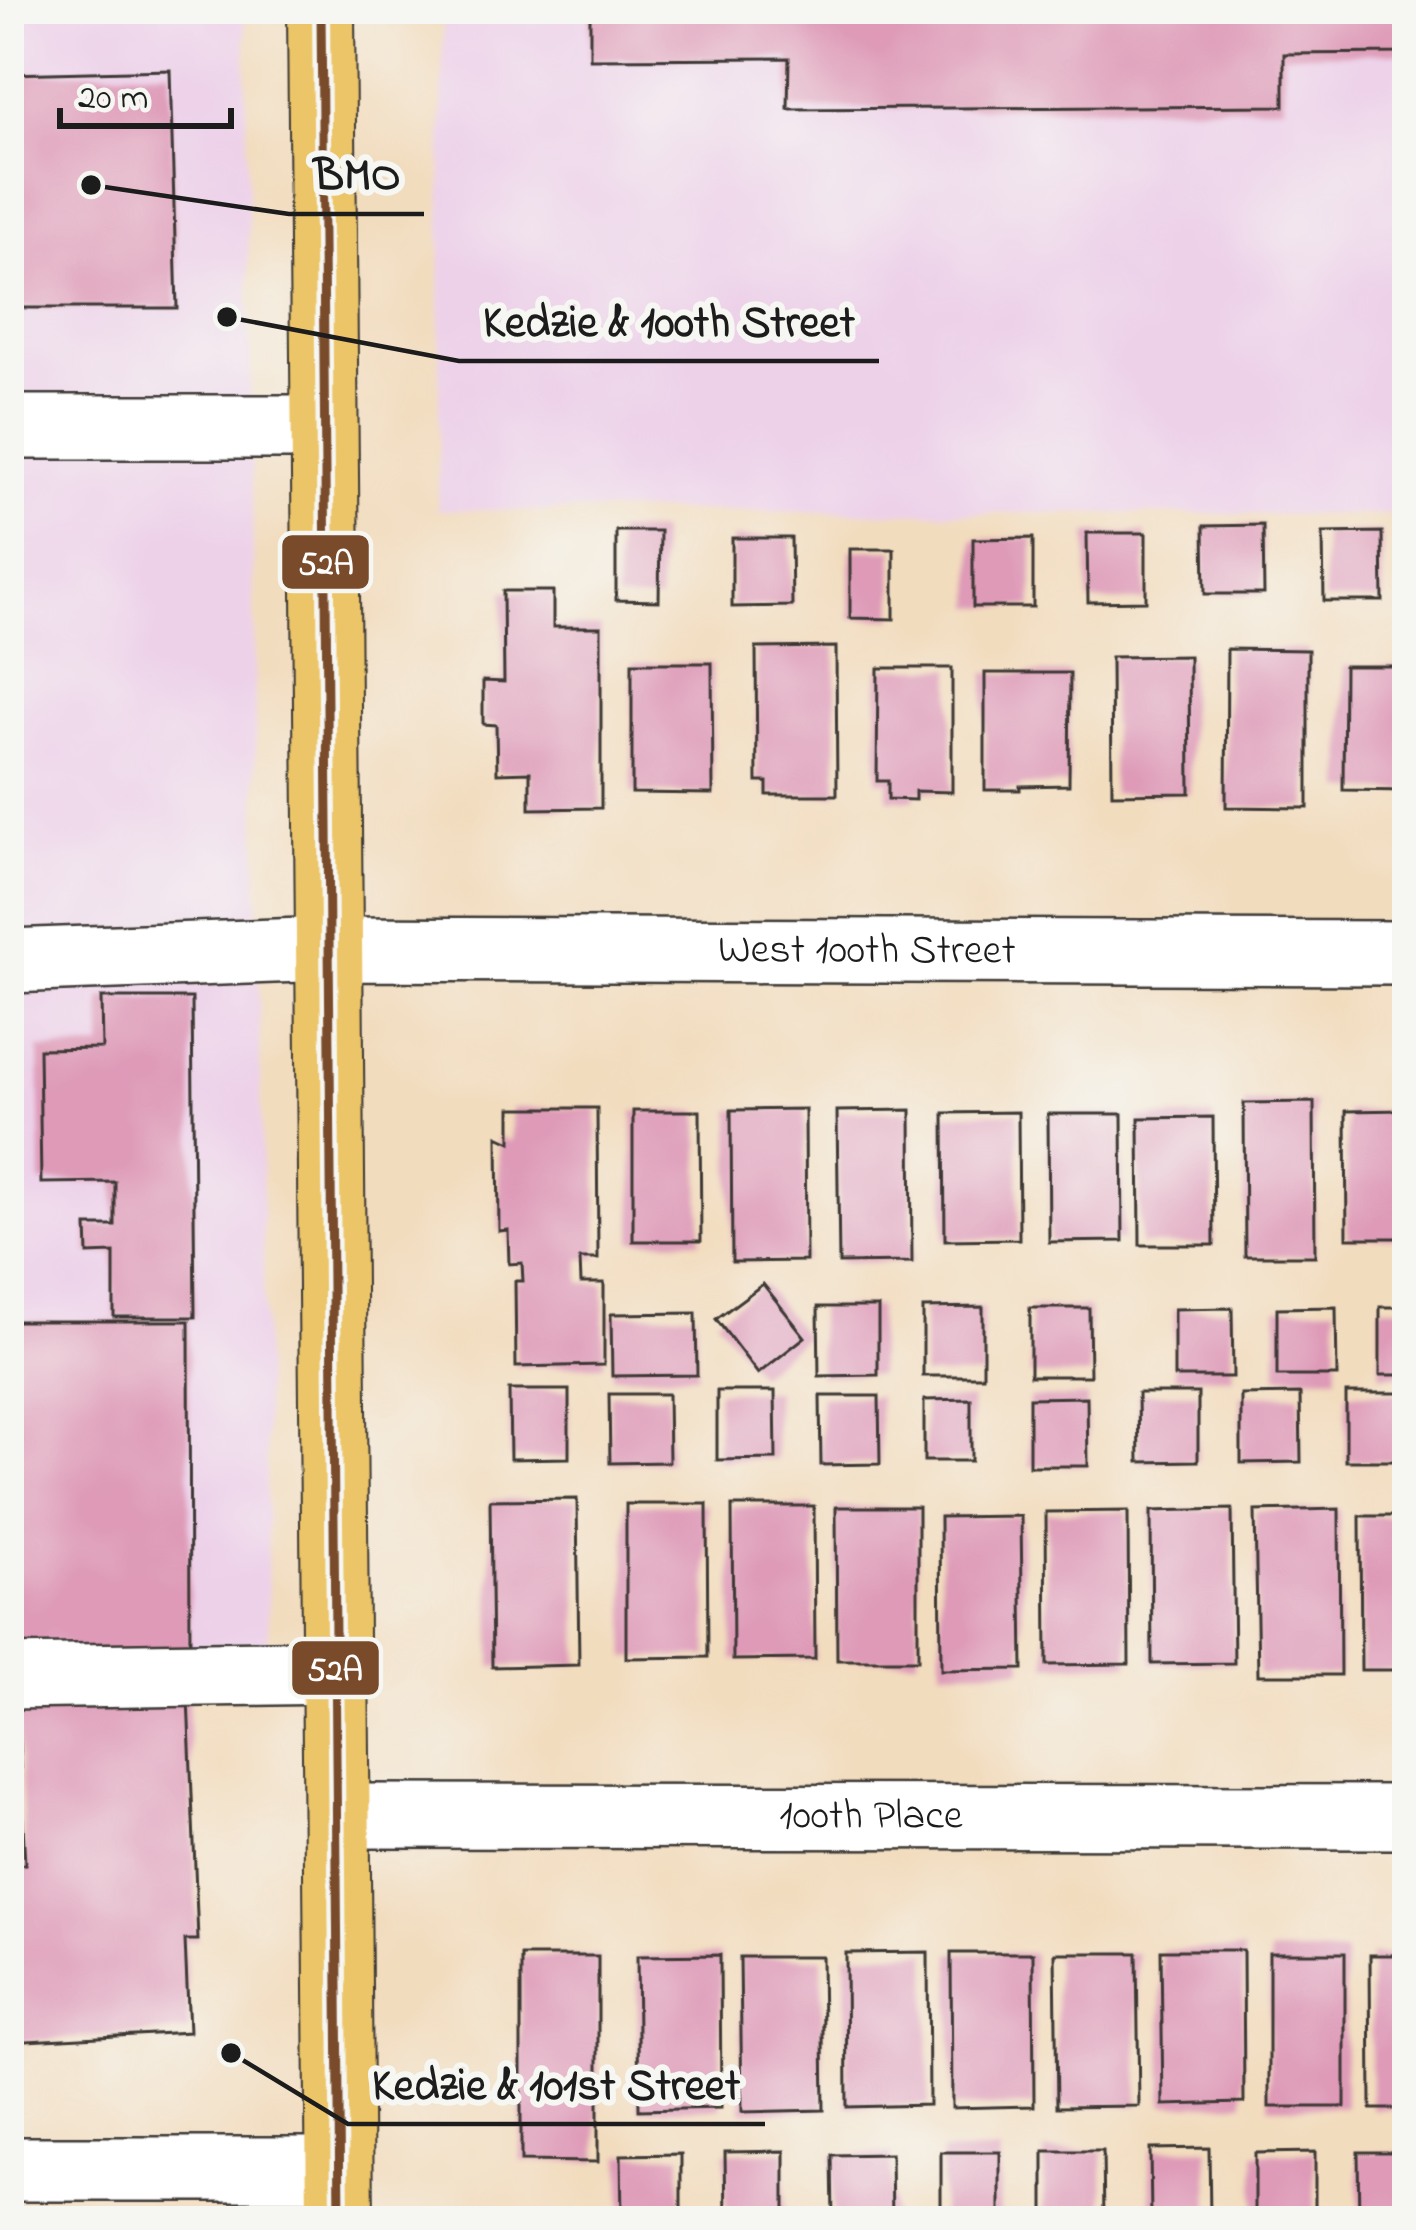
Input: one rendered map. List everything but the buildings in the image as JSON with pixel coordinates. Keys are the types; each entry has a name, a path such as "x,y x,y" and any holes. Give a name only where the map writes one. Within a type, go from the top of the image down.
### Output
{"main road":[{"path":"321,10 340,2195"}],"street":[{"path":"280,9 321,10"},
{"path":"9,427 324,427"},
{"name":"West 100th Street","path":"9,961 329,949 1407,952"},
{"path":"9,1677 336,1672"},
{"name":"100th Place","path":"337,1816 1407,1817"},
{"path":"9,2169 340,2195"}],"shaded area":[{"path":"9,9 245,9 269,1672 9,1677"},
{"path":"443,9 1407,9 1407,515 438,510"}],"transit line":[{"name":"52A","path":"321,9 340,2221"}],"place":[{"name":"BMO","path":"91,185"},
{"name":"Kedzie & 100th Street","path":"227,317"},
{"name":"Kedzie & 101st Street","path":"231,2053"}]}
